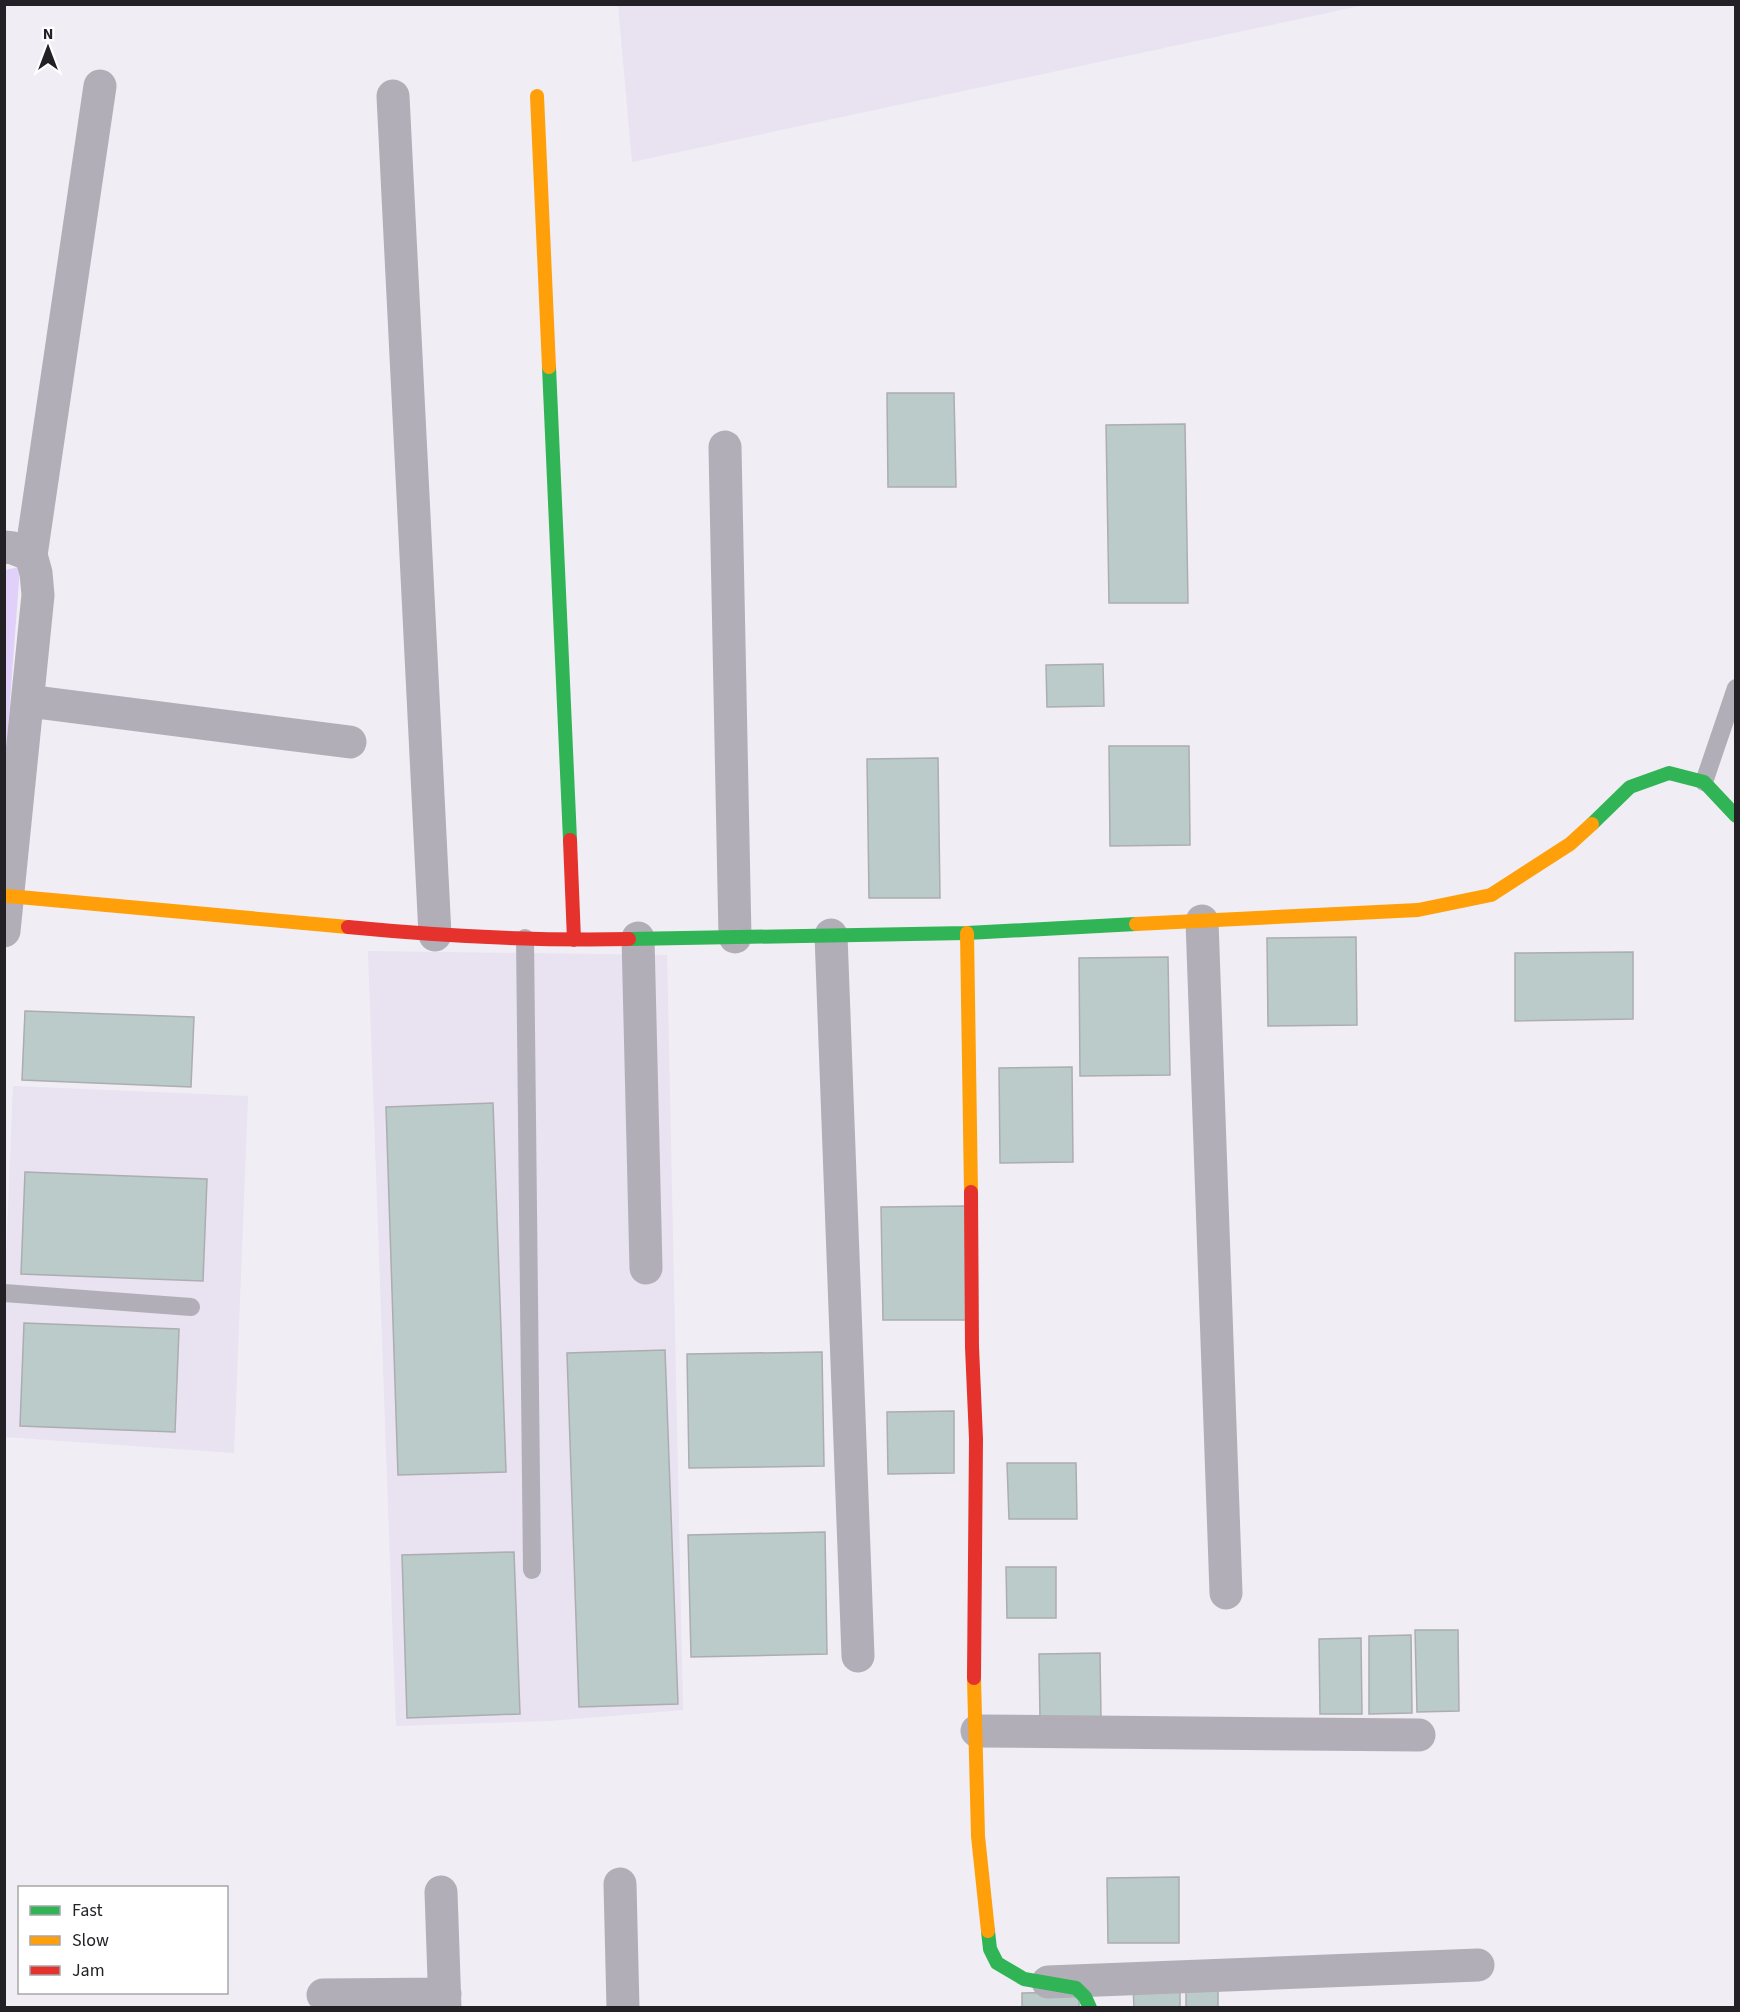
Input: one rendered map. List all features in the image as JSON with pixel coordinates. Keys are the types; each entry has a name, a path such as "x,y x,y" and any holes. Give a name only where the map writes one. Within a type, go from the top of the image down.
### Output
{"street":[{"path":"4,931 38,595 36,573 18,551 100,86"},
{"path":"393,96 435,936"},
{"path":"537,96 574,940"},
{"path":"725,447 735,937"},
{"path":"28,701 350,741"},
{"path":"8,896 435,936 574,940 967,933 1418,910 1491,895 1570,844 1630,787 1669,773 1704,782 1736,816"},
{"path":"1202,921 1226,1593"},
{"path":"967,933 972,1347 976,1439 973,1636 978,1836 983,1898 990,1949 997,1963 1024,1979 1076,1988 1085,1997 1090,2007"},
{"path":"831,936 858,1656"},
{"path":"638,939 646,1268"},
{"path":"977,1731 1419,1735"},
{"path":"620,1884 622,2007"},
{"path":"323,1995 445,2001 441,1892"},
{"path":"1047,1982 1478,1965"}],"lane":[{"path":"1704,782 1736,688"},
{"path":"525,939 532,1570"},
{"path":"4,1293 191,1307"}],"shaded area":[{"path":"618,4 1364,5 632,162"},
{"path":"20,567 5,769 5,570"},
{"path":"368,951 667,955 683,1710 549,1721 396,1726"},
{"path":"13,1086 248,1096 234,1453 5,1437 5,1284"}],"building":[{"path":"887,393 954,393 956,487 888,487"},
{"path":"1185,424 1188,603 1109,603 1106,425"},
{"path":"1103,664 1104,706 1047,707 1046,665"},
{"path":"1109,746 1189,746 1190,845 1110,846"},
{"path":"938,758 940,898 869,898 867,759"},
{"path":"1356,937 1357,1025 1268,1026 1267,938"},
{"path":"1633,952 1633,1019 1515,1021 1515,953"},
{"path":"1168,957 1170,1075 1080,1076 1079,958"},
{"path":"25,1011 194,1017 191,1087 22,1080"},
{"path":"1072,1067 1073,1162 1000,1163 999,1068"},
{"path":"493,1103 506,1472 398,1475 386,1107"},
{"path":"25,1172 207,1179 203,1281 21,1274"},
{"path":"965,1206 966,1320 883,1320 881,1207"},
{"path":"24,1323 179,1329 175,1432 20,1426"},
{"path":"665,1350 678,1704 579,1707 567,1353"},
{"path":"822,1352 824,1466 689,1468 687,1354"},
{"path":"954,1411 954,1473 888,1474 887,1412"},
{"path":"1007,1463 1076,1463 1077,1519 1009,1519"},
{"path":"825,1532 827,1654 691,1657 688,1535"},
{"path":"514,1552 520,1714 407,1718 402,1555"},
{"path":"1006,1567 1056,1567 1056,1618 1007,1618"},
{"path":"1415,1630 1458,1630 1459,1711 1417,1712"},
{"path":"1411,1635 1412,1713 1369,1714 1369,1636"},
{"path":"1361,1638 1362,1714 1320,1714 1319,1639"},
{"path":"1100,1653 1101,1717 1040,1718 1039,1654"},
{"path":"1179,1877 1179,1943 1108,1943 1107,1878"},
{"path":"1180,1983 1180,2008 1134,2008 1133,1984"},
{"path":"1186,1983 1218,1983 1218,2008 1186,2008"},
{"path":"1079,1992 1079,2008 1022,2008 1022,1993"}],"traffic: fast":[{"path":"549,367 570,840"},
{"path":"1592,824 1630,787 1669,773 1704,782 1736,816"},
{"path":"629,939 967,933 1136,924"},
{"path":"988,1931 990,1949 997,1963 1024,1979 1076,1988 1085,1997 1090,2008"}],"traffic: slow":[{"path":"537,96 549,367"},
{"path":"1136,924 1418,910 1491,895 1570,844 1592,824"},
{"path":"8,896 348,927"},
{"path":"967,933 971,1192"},
{"path":"974,1678 978,1836 988,1931"}],"traffic: jam":[{"path":"570,840 574,940"},
{"path":"348,927 488,937 629,939"},
{"path":"971,1192 972,1347 976,1439 974,1678"}]}
